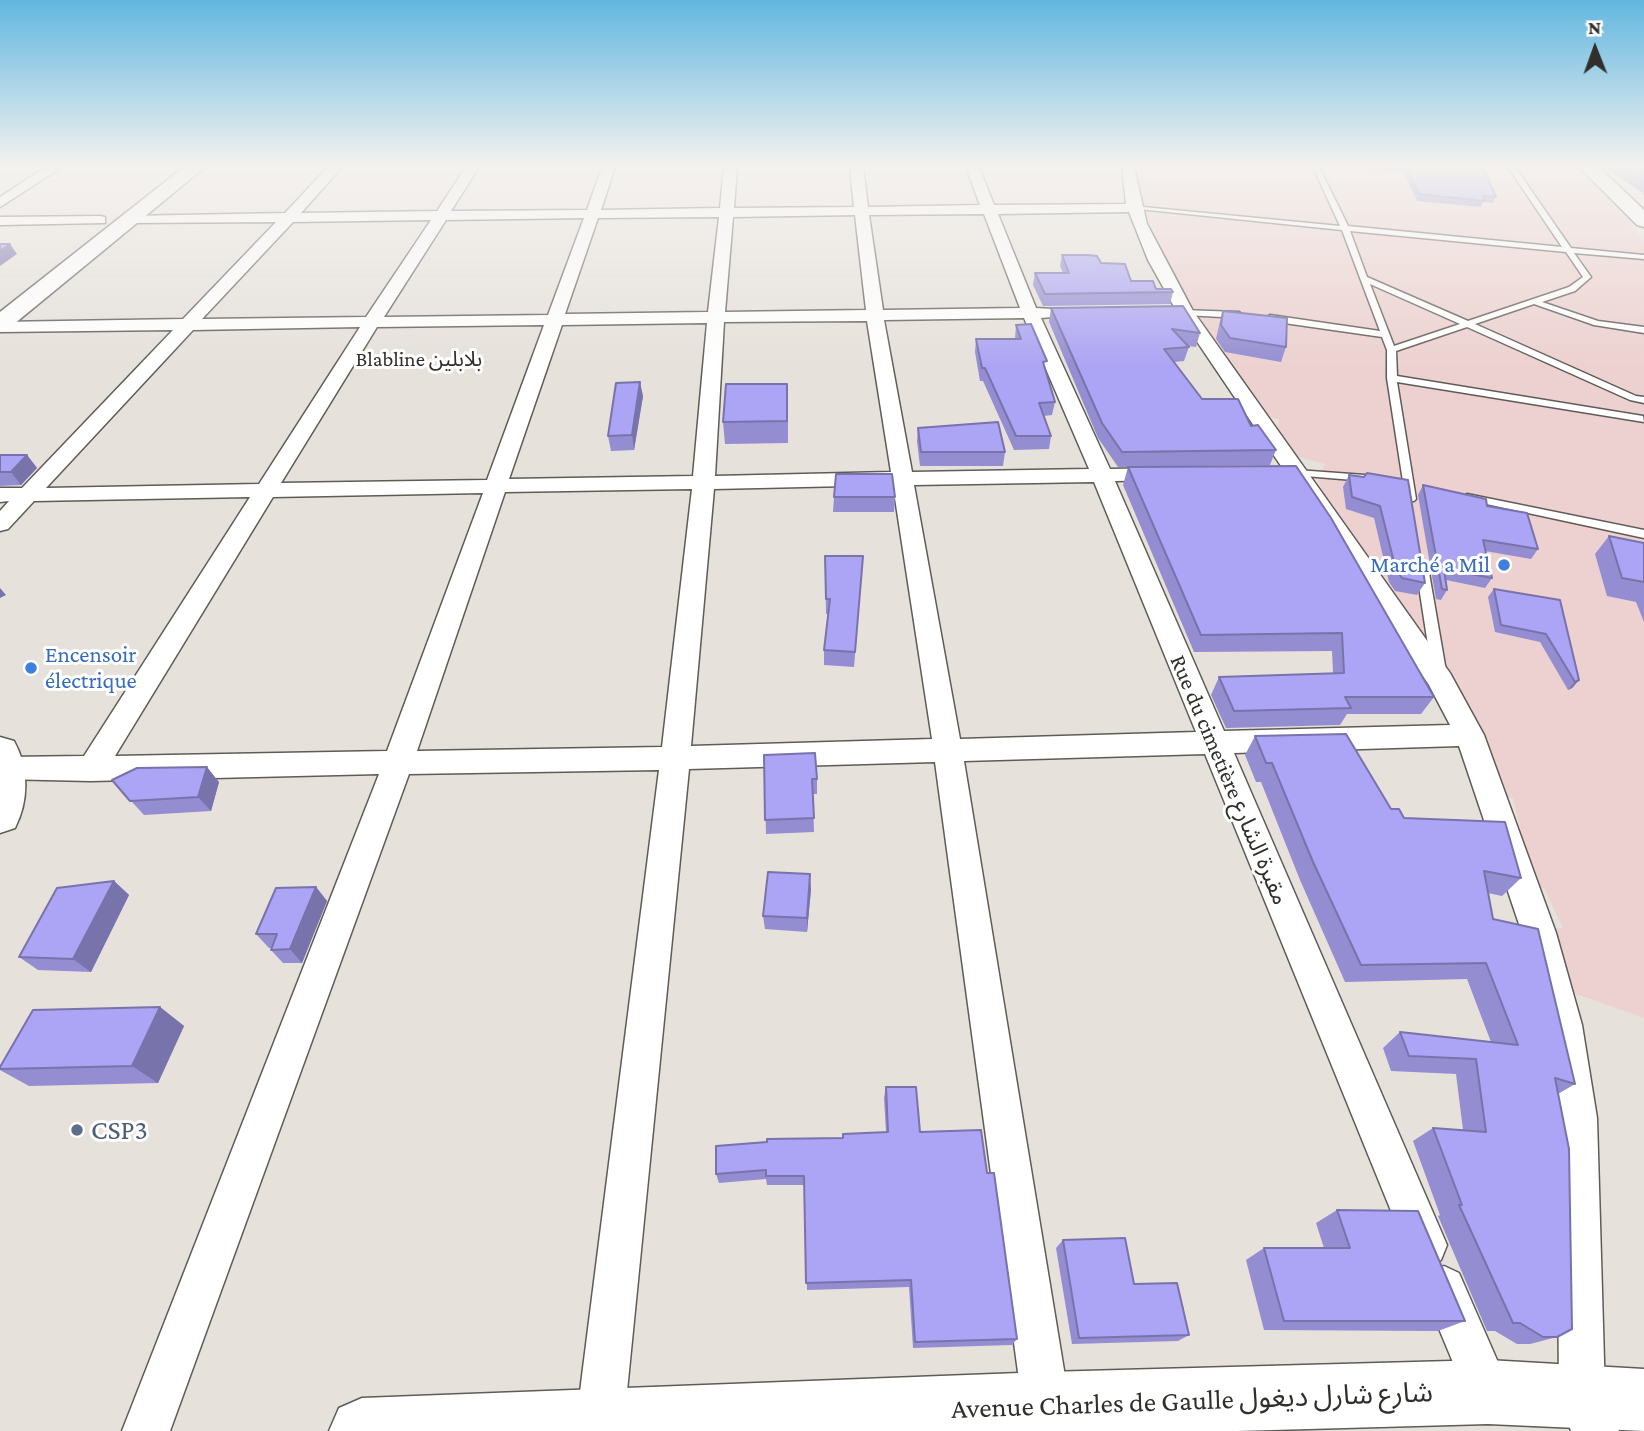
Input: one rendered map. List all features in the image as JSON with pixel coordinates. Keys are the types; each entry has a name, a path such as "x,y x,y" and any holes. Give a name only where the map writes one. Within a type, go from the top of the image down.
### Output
{"main road":[{"path":"0,306 100,234"},
{"path":"0,326 103,234"},
{"path":"0,816 3,761"},
{"name":"Avenue Charles de Gaulle شارع شارل ديغول","path":"362,1431 1048,1417 1488,1392 1589,1413 1644,1401"}],"street":[{"path":"0,524 191,326 275,234"},
{"path":"92,769 431,234"},
{"path":"146,1431 397,765 586,234"},
{"path":"600,1427 705,483 716,319 725,234"},
{"path":"865,234 901,479 948,751 1048,1417"},
{"name":"Rue du cimetière مقبرة الشارع","path":"1000,234 1030,313 1102,475 1488,1392"},
{"path":"1145,234 1162,273 1172,312 1283,473 1440,680 1470,735 1539,933 1564,1025 1577,1118 1589,1413"},
{"path":"0,326 191,326 1069,313"},
{"path":"0,495 1188,474"},
{"path":"3,761 92,769 397,765 1470,735"}],"lane":[{"path":"1347,234 1391,350 1402,484 1412,511"},
{"path":"1408,234 1644,257"},
{"path":"1391,350 1572,289 1587,277 1555,234"},
{"path":"1364,278 1639,399 1643,420 1392,378"},
{"path":"1535,302 1597,323 1644,330"},
{"path":"1172,312 1280,318 1387,335"},
{"path":"1283,473 1336,473 1372,479"},
{"path":"1402,484 1421,488"},
{"path":"1461,496 1644,534"},
{"path":"1419,550 1440,680"}],"shaded area":[{"name":"Marché a Mil","path":"1145,234 1638,234 1644,241 1644,1018 1571,992 1544,929 1563,928 1544,888 1535,888 1513,798 1501,798 1328,516 1318,479 1325,464 1288,454 1277,447 1279,419 1251,413 1170,281"}],"building":[{"path":"0,244 10,244 0,251"},
{"path":"1062,255 1097,256 1101,263 1125,264 1131,281 1153,281 1156,289 1171,289 1173,292 1045,294 1035,273 1069,273"},
{"path":"1183,306 1200,333 1172,329 1189,347 1164,349 1202,399 1238,399 1251,426 1258,425 1276,450 1122,452 1102,423 1051,308"},
{"path":"1223,311 1287,318 1286,347 1230,338 1221,325"},
{"path":"1031,324 1047,361 1043,362 1055,402 1039,403 1051,436 1016,436 985,368 982,368 976,339 1021,339 1016,325"},
{"path":"640,382 632,435 608,436 616,383"},
{"path":"726,384 787,384 787,421 723,422"},
{"path":"998,422 1005,452 921,452 918,428"},
{"path":"0,455 27,455 11,472 0,472"},
{"path":"1296,466 1331,518 1434,697 1345,697 1351,708 1234,711 1219,677 1344,673 1342,633 1201,635 1128,467"},
{"path":"1367,473 1408,480 1425,583 1402,578 1396,570 1380,506 1352,497 1349,475 1364,477"},
{"path":"836,474 892,474 895,497 834,497"},
{"path":"1423,485 1486,499 1487,506 1527,513 1538,549 1483,540 1492,578 1444,569 1447,590 1442,589"},
{"path":"1609,536 1644,543 1644,582 1622,578"},
{"path":"825,556 863,556 855,652 824,650 830,599 826,599"},
{"path":"1494,589 1560,600 1579,680 1575,682 1546,634 1501,625"},
{"path":"1346,734 1391,809 1399,809 1404,818 1505,822 1521,878 1484,871 1493,919 1538,929 1575,1084 1555,1078 1569,1149 1572,1329 1557,1337 1543,1337 1520,1323 1513,1323 1459,1205 1462,1205 1433,1128 1486,1132 1476,1059 1409,1056 1400,1032 1518,1045 1486,963 1361,965 1313,862 1272,763 1266,763 1255,736"},
{"path":"815,753 817,779 812,779 814,818 765,820 764,755"},
{"path":"207,767 198,797 130,801 112,780 137,768"},
{"path":"768,872 810,874 807,918 763,916"},
{"path":"114,881 73,959 19,957 57,888"},
{"path":"316,887 290,949 271,950 277,934 256,934 276,888"},
{"path":"160,1007 132,1066 0,1069 33,1010"},
{"path":"886,1087 916,1087 920,1132 981,1130 987,1173 994,1173 1017,1339 915,1342 911,1280 806,1283 804,1176 766,1176 766,1170 716,1174 716,1146 767,1142 767,1139 843,1138 843,1134 888,1132"},
{"path":"1337,1210 1418,1211 1465,1321 1284,1321 1264,1248 1350,1248"},
{"path":"1125,1238 1134,1284 1177,1283 1189,1335 1079,1338 1063,1240"}],"place":[{"name":"Marché a Mil","path":"1504,565"},
{"name":"Encensoir électrique","path":"31,668"},
{"name":"CSP3","path":"77,1130"}],"district":[{"name":"Blabline بلابلين","path":"419,360"}]}
